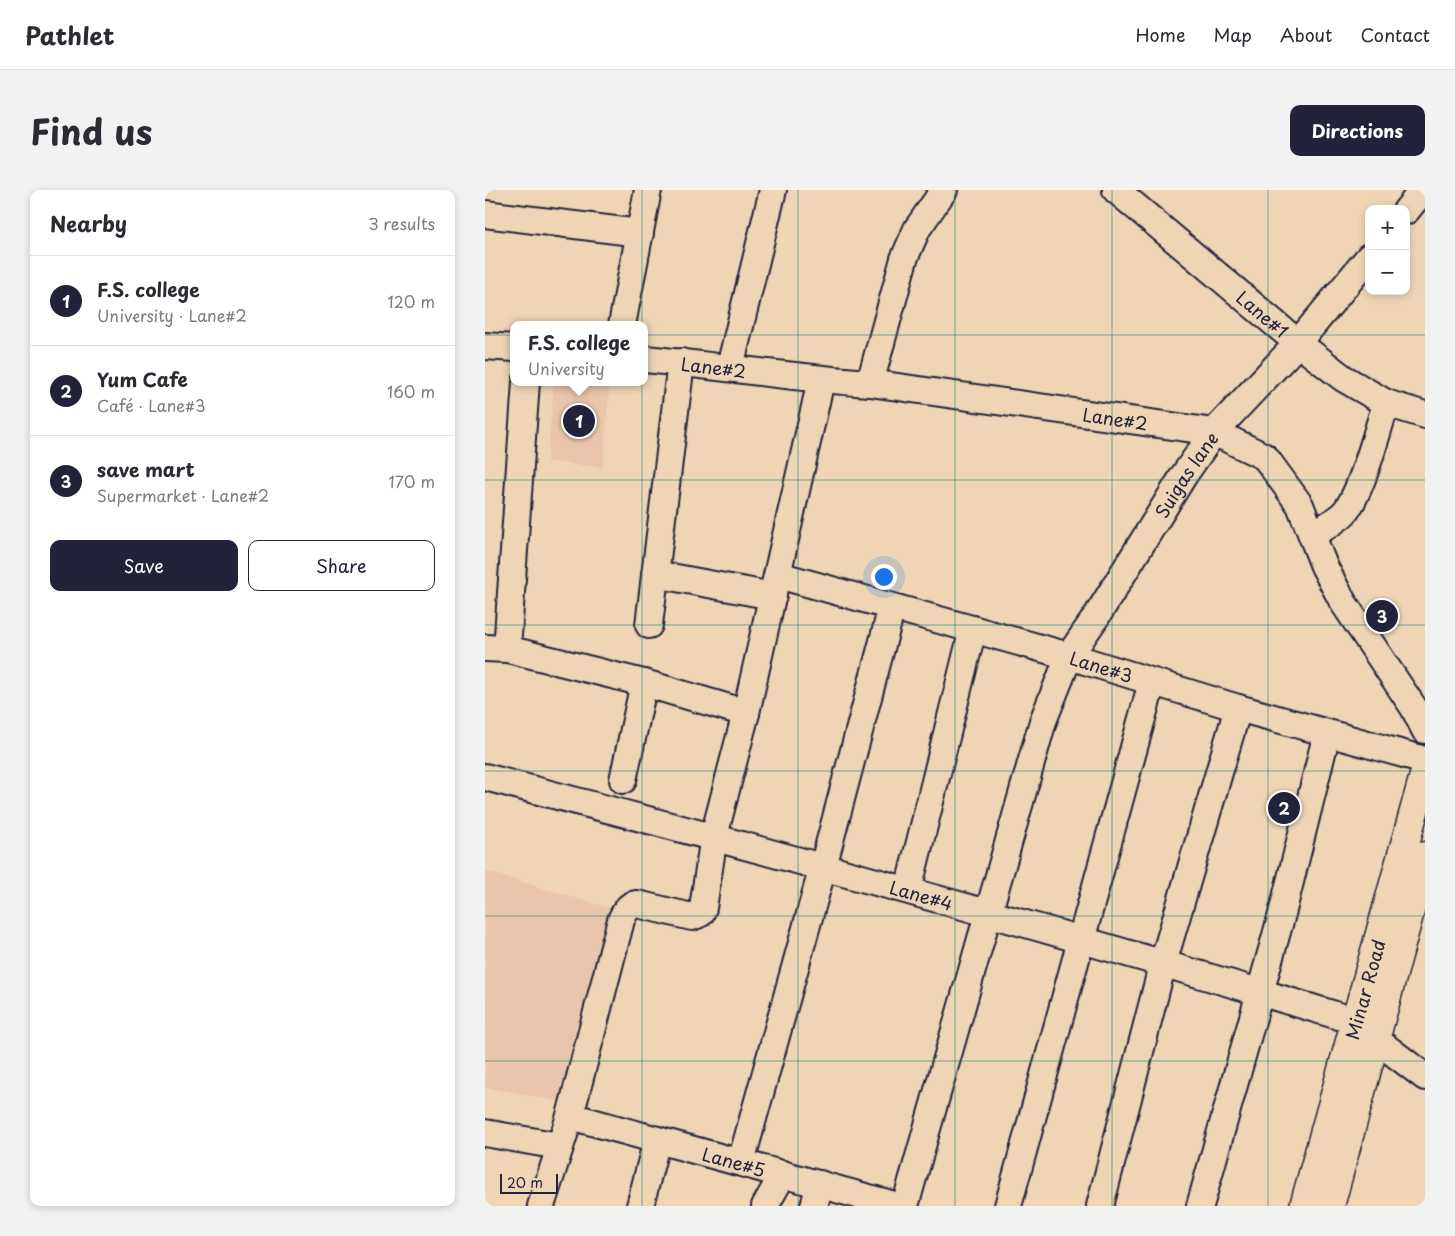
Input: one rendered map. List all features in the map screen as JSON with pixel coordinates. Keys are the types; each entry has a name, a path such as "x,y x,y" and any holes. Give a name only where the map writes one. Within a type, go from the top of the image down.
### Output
{"main road":[{"name":"Minar Road","path":"1304,1206 1355,1021 1416,835 1425,772"},
{"name":"Minar Road","path":"1330,1206 1425,856"}],"street":[{"path":"623,321 648,190"},
{"path":"729,367 773,190"},
{"path":"870,383 904,259 917,229 944,190"},
{"name":"Lane#1","path":"1116,190 1298,343 1343,378 1386,404 1425,415"},
{"path":"1410,206 1423,190"},
{"path":"485,214 640,233"},
{"name":"Suigas lane","path":"905,1206 1043,721 1069,656 1098,614 1184,475 1214,432 1298,343 1365,262"},
{"path":"485,346 510,348"},
{"name":"Lane#2","path":"648,359 729,367 821,380 870,383 1214,432 1265,457 1300,505 1325,566 1343,602 1414,708 1425,730"},
{"path":"649,625 681,362"},
{"path":"541,1206 570,1116 621,920 628,907 632,904 637,904 692,917 701,913 714,836 746,713 821,380"},
{"path":"526,386 496,648 644,683 746,713"},
{"path":"1312,535 1345,512 1358,490 1386,404"},
{"name":"Lane#3","path":"655,574 775,586 892,607 1069,656 1238,708 1425,760"},
{"path":"741,1162 823,867 892,607"},
{"path":"908,890 973,629"},
{"path":"1008,1206 1151,682"},
{"path":"623,780 644,683"},
{"path":"1100,1206 1163,963 1238,708"},
{"path":"1200,1206 1282,914 1327,733"},
{"name":"Lane#4","path":"485,777 714,836 908,890 1163,963 1355,1021"},
{"path":"1375,1039 1425,1077"},
{"name":"Lane#5","path":"570,1116 783,1174 817,1195 898,1206"},
{"path":"485,1133 559,1146"},
{"path":"640,1206 657,1140"},
{"path":"765,1206 783,1174"}],"shaded area":[{"path":"554,386 610,386 603,467 547,462"},
{"path":"485,871 630,914 573,1104 485,1087"}],"place":[{"name":"F.S. college","path":"579,421"},
{"name":"save mart","path":"1382,616"},
{"name":"Yum Cafe","path":"1284,808"}]}
